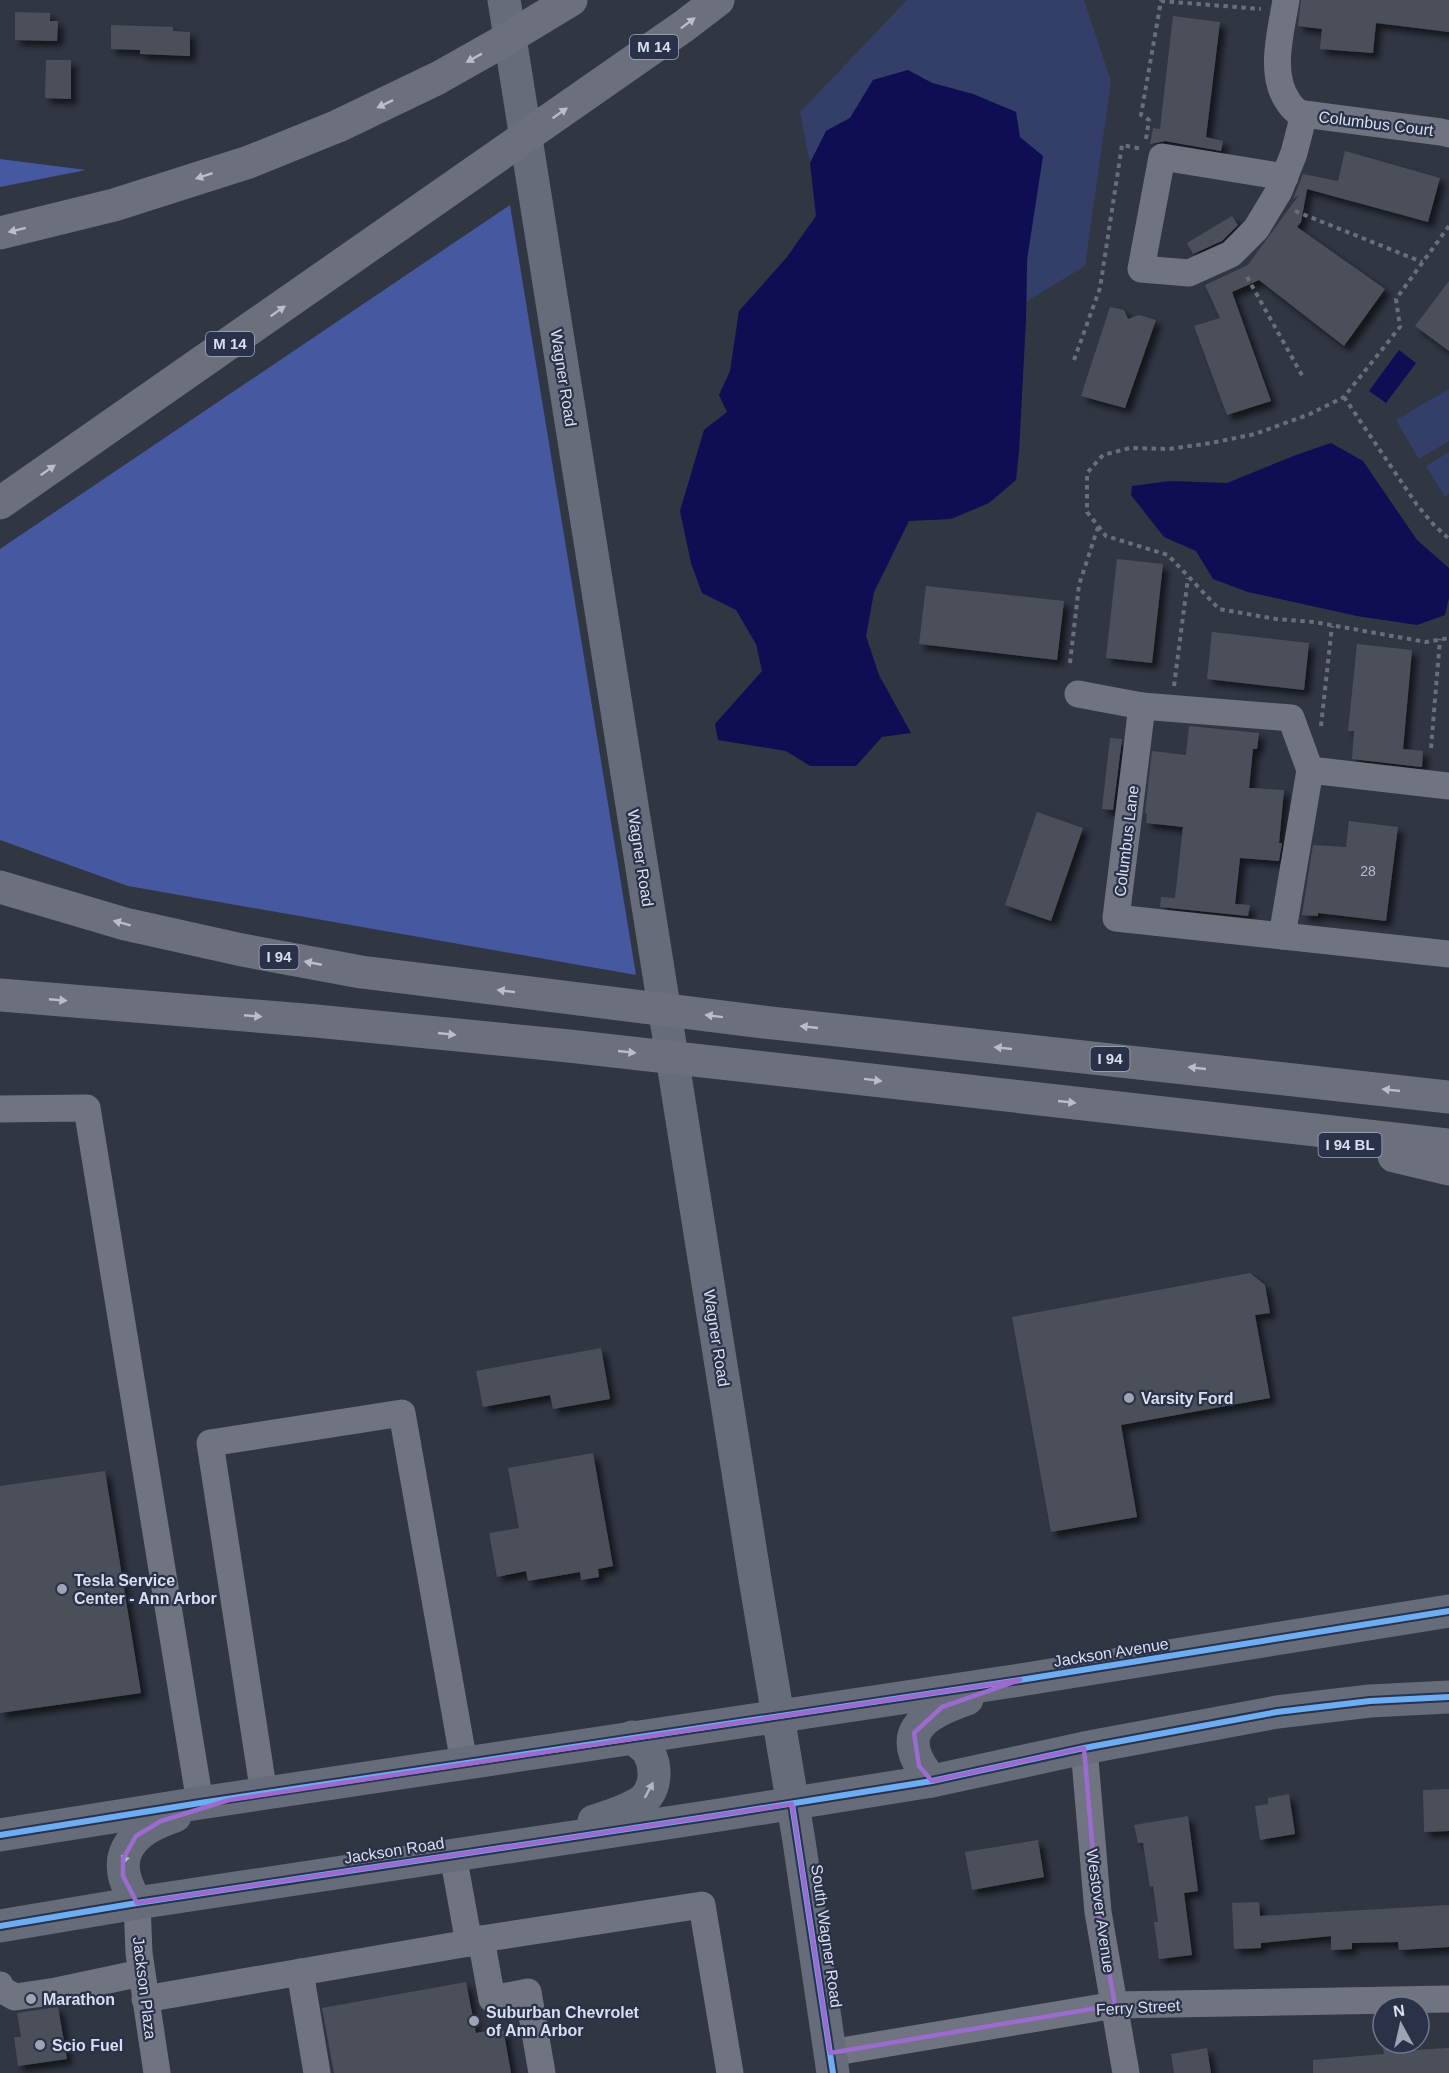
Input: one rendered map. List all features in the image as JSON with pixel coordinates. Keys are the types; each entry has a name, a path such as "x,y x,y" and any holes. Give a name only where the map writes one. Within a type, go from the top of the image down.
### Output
{"highway":[{"path":"0,233 114,205 249,162 338,126 438,78 500,44 571,0"},
{"name":"M 14","path":"0,503 675,33 718,0"},
{"name":"I 94","path":"0,887 125,924 242,950 361,972 772,1023 1449,1097"},
{"path":"0,995 558,1044 1449,1145"},
{"name":"I 94 BL","path":"1252,1121 1449,1169"}],"main road":[{"name":"Wagner Road","path":"504,0 777,1716"},
{"name":"Jackson Avenue","path":"777,1716 1020,1680 1449,1611"},
{"path":"932,1781 919,1766 913,1748 914,1732 924,1719 942,1707 1020,1680"},
{"path":"792,1804 932,1781 1084,1748 1277,1712 1370,1701 1449,1697"},
{"path":"0,1835 777,1716"},
{"name":"South Wagner Road","path":"777,1716 832,2063"},
{"path":"521,1845 616,1814 644,1800 654,1782 654,1769 649,1752 632,1737"},
{"path":"137,1903 123,1876 123,1858 136,1836 161,1821 214,1801"},
{"name":"Jackson Road","path":"0,1926 137,1903 792,1804"}],"street":[{"name":"Columbus Court","path":"1286,0 1278,53 1279,83 1288,103 1302,117 1304,114 1449,134"},
{"name":"Columbus Court","path":"1285,177 1162,157 1141,269 1188,273 1231,254 1256,229 1280,191 1294,153 1304,114"},
{"path":"1078,694 1142,706 1291,718 1310,770 1282,936"},
{"name":"Columbus Lane","path":"1142,706 1116,918 1449,954"},
{"path":"1310,770 1449,786"},
{"path":"0,1109 87,1108 214,1801"},
{"path":"264,1794 210,1443 402,1413 464,1763"},
{"name":"Westover Avenue","path":"1084,1748 1098,1912 1126,2073"},
{"path":"453,1855 492,1999 528,1992 542,2073"},
{"name":"Jackson Plaza","path":"137,1903 143,1986 157,2073"},
{"path":"0,1984 2,1990 15,1997 56,1991 300,1972 475,1941 702,1905 729,2073"},
{"path":"300,1972 317,2073"},
{"name":"Ferry Street","path":"832,2063 1115,2005 1449,1999"}],"path":[{"path":"1290,209 1422,262"},
{"path":"1449,225 1396,299 1400,327 1344,398 1311,414 1256,434 1169,449 1130,448 1103,455 1087,473 1088,512 1106,536 1168,555 1219,609 1426,642 1449,638"},
{"path":"1247,277 1303,377"},
{"path":"1344,398 1417,504 1449,539"},
{"path":"1070,663 1079,585 1099,526"},
{"path":"1173,691 1189,577"},
{"path":"1320,736 1332,626"},
{"path":"1431,748 1440,639"}],"highlighted area":[{"path":"1020,1680 942,1707 914,1733 919,1766 932,1781 1084,1748 1098,1912 1115,2005 830,2053 792,1804 137,1903 123,1876 123,1859 136,1836 161,1821 229,1800"}],"shaded area":[{"path":"907,0 1084,0 1111,81 1085,266 1027,301 1025,206 1016,112 973,94 932,83 908,70 873,80 850,118 826,131 810,163 800,112"},
{"path":"908,70 932,83 973,94 1016,112 1020,137 1043,156 1027,260 1026,319 1016,480 989,503 951,519 909,521 874,592 866,636 879,675 911,733 882,737 856,766 810,766 786,751 718,740 715,724 762,671 756,644 736,610 702,593 691,563 680,511 704,430 727,412 719,395 730,371 739,311 787,257 816,216 810,163 826,131 850,118 873,80"},
{"path":"0,159 86,170 0,187"},
{"path":"510,205 636,975 128,886 0,840 0,549"},
{"path":"1399,350 1416,363 1386,403 1369,391"},
{"path":"1449,389 1449,441 1419,459 1396,420"},
{"path":"1331,443 1363,461 1417,540 1449,568 1449,598 1445,615 1417,625 1357,616 1248,592 1213,579 1196,551 1164,537 1131,495 1132,486 1170,481 1227,483"},
{"path":"1449,452 1449,494 1445,497 1426,466"}],"building":[{"path":"1301,0 1449,0 1449,32 1376,23 1373,53 1320,49 1322,29 1298,26"},
{"path":"15,12 50,13 50,21 58,21 57,41 15,40"},
{"path":"1173,16 1220,22 1206,137 1223,141 1221,151 1165,141 1150,144 1153,128 1160,129"},
{"path":"111,25 173,27 173,31 190,32 190,56 140,54 140,50 111,49"},
{"path":"46,60 71,60 71,99 45,98"},
{"path":"1345,151 1440,178 1428,222 1307,189 1301,222 1297,227 1385,289 1344,346 1259,280 1232,292 1271,401 1227,415 1194,326 1220,318 1205,285 1248,265 1299,195 1293,199 1303,174 1338,181"},
{"path":"1232,216 1238,225 1222,241 1193,254 1187,243"},
{"path":"1449,281 1449,351 1415,326"},
{"path":"1110,307 1124,310 1128,319 1139,315 1156,320 1125,408 1081,396"},
{"path":"1117,559 1163,564 1152,663 1106,658"},
{"path":"926,586 1064,601 1057,660 919,644"},
{"path":"1212,632 1309,643 1304,690 1207,679"},
{"path":"1357,644 1412,650 1403,749 1423,751 1422,767 1352,759 1354,731 1348,731"},
{"path":"1189,726 1259,733 1257,749 1253,749 1249,788 1284,790 1279,861 1240,858 1235,904 1250,905 1248,916 1160,907 1161,897 1175,898 1183,827 1146,823 1147,814 1145,813 1152,751 1186,755"},
{"path":"1110,738 1122,739 1113,810 1102,809"},
{"path":"1037,812 1083,828 1051,921 1005,905"},
{"path":"1349,821 1398,827 1386,921 1318,913 1318,916 1302,915 1313,845 1346,847"},
{"path":"1250,1273 1265,1285 1270,1313 1255,1315 1270,1398 1121,1425 1137,1517 1051,1532 1012,1317"},
{"path":"601,1348 610,1399 553,1409 550,1395 483,1407 476,1371"},
{"path":"593,1453 613,1566 598,1569 599,1577 581,1580 580,1572 528,1581 526,1571 497,1577 489,1533 519,1528 508,1468"},
{"name":"Tesla Service Center - Ann Arbor","path":"105,1471 141,1693 0,1713 0,1486"},
{"path":"1449,1789 1449,1831 1424,1832 1423,1790"},
{"path":"1289,1794 1295,1834 1260,1840 1255,1806 1268,1804 1268,1798"},
{"path":"1188,1816 1198,1891 1184,1893 1192,1955 1159,1959 1154,1922 1158,1922 1153,1886 1150,1887 1143,1843 1138,1843 1134,1825"},
{"path":"1038,1840 1044,1877 972,1890 965,1852"},
{"path":"1259,1902 1260,1916 1449,1905 1449,1947 1399,1950 1398,1942 1352,1943 1352,1949 1331,1950 1331,1936 1261,1943 1261,1948 1234,1949 1232,1903"},
{"path":"466,1982 476,2033 503,2028 511,2073 334,2073 322,2008"},
{"path":"58,2007 67,2059 18,2066 14,2037 21,2037 17,2013"},
{"path":"1207,2048 1211,2073 1174,2073 1171,2054"},
{"path":"1449,2048 1449,2073 1313,2073 1313,2060 1372,2055 1431,2055 1431,2049"}],"cycle path":[{"path":"0,1835 1020,1680 1449,1611"},
{"path":"0,1926 932,1781 1084,1748 1277,1712 1370,1701 1449,1697"},
{"path":"792,1804 833,2073"}],"place":[{"name":"Varsity Ford","path":"1129,1398"},
{"name":"Tesla Service Center - Ann Arbor","path":"62,1589"},
{"name":"Marathon","path":"31,1999"},
{"name":"Suburban Chevrolet of Ann Arbor","path":"474,2021"},
{"name":"Scio Fuel","path":"40,2045"}]}
